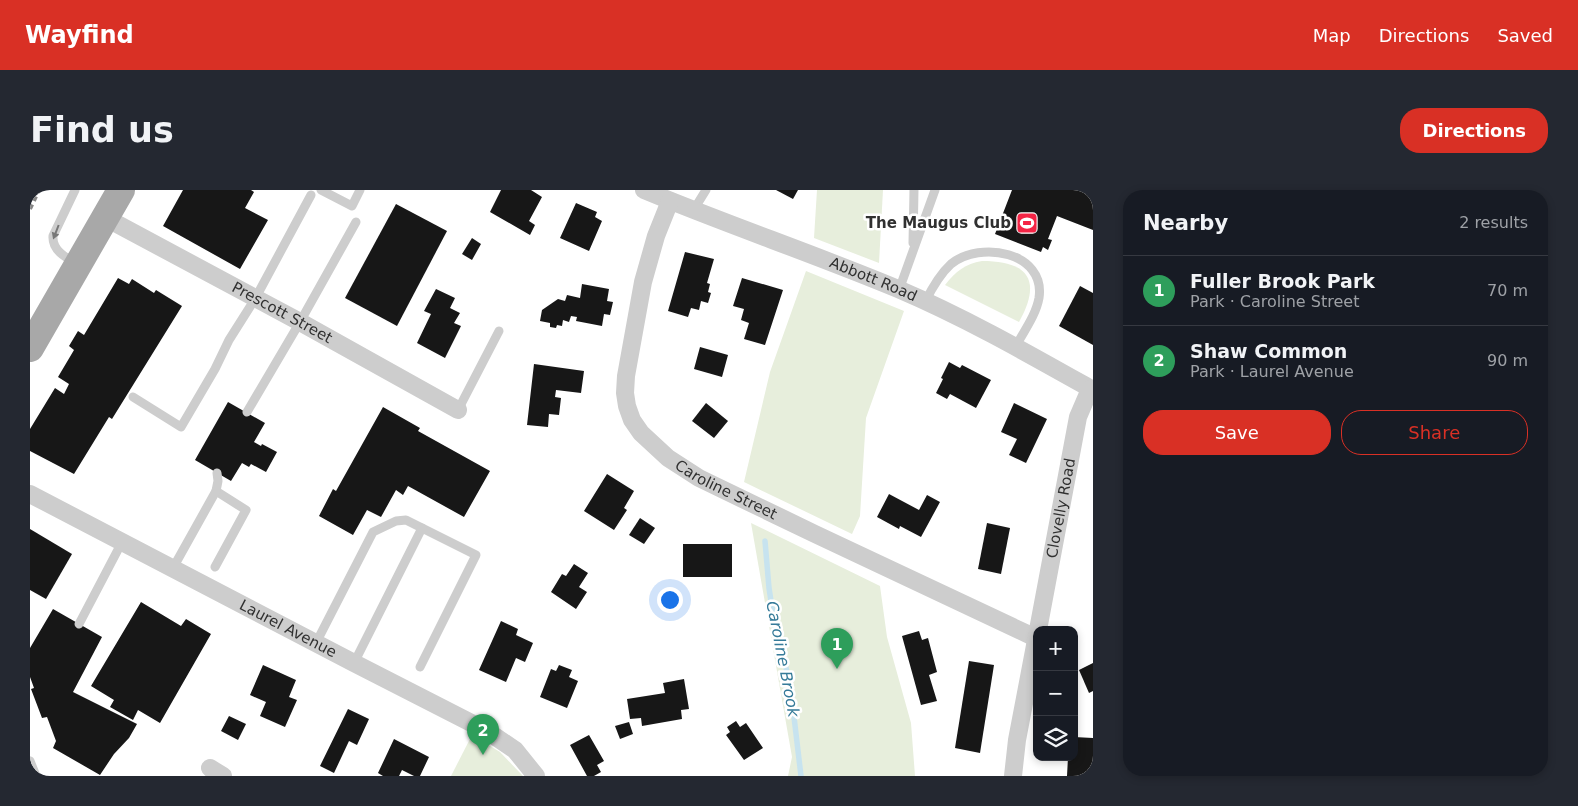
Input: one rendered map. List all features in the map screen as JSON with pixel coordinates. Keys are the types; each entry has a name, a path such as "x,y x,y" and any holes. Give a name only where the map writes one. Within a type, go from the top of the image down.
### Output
{"main road":[{"path":"30,348 121,190"}],"street":[{"name":"Abbott Road","path":"644,190 899,290 970,322 1092,389"},
{"name":"Caroline Street","path":"670,201 656,236 643,282 626,376 625,393 627,406 632,420 646,439 677,464 699,478 815,534 1033,632"},
{"name":"Prescott Street","path":"106,218 300,322 458,410"},
{"name":"Clovelly Road","path":"1039,626 1078,417 1092,389"},
{"name":"Laurel Avenue","path":"30,494 498,737 515,750 536,776"},
{"name":"Clovelly Road","path":"1013,776 1017,740 1033,655"}],"lane":[{"path":"75,190 53,236 53,242 58,250 79,265"},
{"path":"321,190 352,206 360,190"},
{"path":"693,210 706,190"},
{"path":"913,251 914,190"},
{"path":"899,290 935,190"},
{"path":"133,397 181,427 215,369 229,340 255,299 310,195"},
{"path":"246,412 300,322 356,222"},
{"path":"925,302 937,280 951,264 960,258 982,252 1006,254 1017,258 1027,263 1034,271 1040,288 1036,308 1016,346"},
{"path":"458,410 499,331"},
{"path":"173,568 216,491 217,473"},
{"path":"216,491 246,510 216,567"},
{"path":"316,644 373,532 383,526 401,520 410,521 476,555 420,667"},
{"path":"354,663 422,528"},
{"path":"79,624 122,542"},
{"path":"30,761 36,776"}],"green space":[{"path":"817,190 883,190 879,263 814,238"},
{"path":"982,261 1011,265 1020,269 1027,276 1030,285 1030,295 1019,322 945,285 961,269"},
{"path":"806,271 904,311 866,418 860,516 852,534 744,482 770,372"},
{"path":"751,523 880,586 887,637 911,723 915,776 788,776 792,757"},
{"path":"472,735 500,752 523,776 451,776"}],"building":[{"path":"183,190 251,190 254,192 245,208 268,220 240,269 163,226"},
{"path":"501,190 531,190 542,197 529,221 535,225 530,235 490,212"},
{"path":"776,190 798,190 793,199"},
{"name":"The Maugus Club","path":"1012,190 1093,190 1093,230 1057,216 1048,239 1052,240 1048,250 1043,247 1041,252 995,234"},
{"path":"576,203 597,212 595,217 602,221 589,251 560,238"},
{"path":"396,204 447,231 397,326 345,298"},
{"path":"472,238 481,244 472,260 462,254"},
{"path":"685,252 714,259 707,283 710,284 708,292 711,293 708,303 701,301 699,310 691,308 688,317 668,311"},
{"path":"118,278 129,284 132,279 154,293 156,290 182,306 112,419 109,417 74,474 30,451 30,429 55,388 64,394 69,384 58,377 74,350 69,346 78,331 84,335"},
{"path":"742,278 783,290 765,345 744,339 749,323 741,320 744,309 733,306"},
{"path":"582,284 609,289 607,301 613,302 610,315 604,314 602,326 576,321 577,317 571,316 569,322 563,320 562,326 557,325 556,328 550,327 550,323 540,321 542,310 558,299 565,301 567,295 580,298"},
{"path":"1080,286 1093,293 1093,345 1059,326"},
{"path":"436,289 455,298 450,308 460,313 454,323 461,326 445,358 417,343 431,314 424,311"},
{"path":"700,347 728,355 722,377 694,369"},
{"path":"949,362 960,368 962,365 991,380 976,408 950,394 947,399 936,393"},
{"path":"534,364 584,371 581,393 556,390 555,397 561,398 559,415 549,414 548,427 527,425"},
{"path":"228,402 265,423 254,442 277,452 266,472 251,464 249,467 242,463 231,481 195,460"},
{"path":"706,403 728,421 714,438 692,421"},
{"path":"1014,403 1047,419 1026,463 1009,455 1017,439 1001,432"},
{"path":"383,407 420,428 418,431 490,471 464,517 408,486 403,495 396,490 381,517 367,510 353,535 319,516 333,489 336,491"},
{"path":"607,474 634,491 624,508 627,510 614,530 584,511"},
{"path":"889,494 919,510 927,495 940,502 921,537 900,526 899,529 877,517"},
{"path":"640,518 655,528 644,544 629,535"},
{"path":"987,523 1010,528 1001,574 978,569"},
{"path":"30,529 72,554 46,599 30,590"},
{"path":"683,544 732,544 732,577 683,577"},
{"path":"574,564 588,573 579,587 587,592 576,609 551,592 562,574 566,576"},
{"path":"141,602 181,626 186,619 211,634 160,723 138,710 133,720 110,707 114,700 91,686"},
{"path":"53,609 102,637 73,692 137,724 129,738 114,754 100,775 53,748 56,741 47,717 42,718 31,689 34,688 30,677 30,648"},
{"path":"501,621 518,629 516,635 533,643 525,662 516,658 506,682 479,670"},
{"path":"919,631 922,640 928,638 937,672 929,675 937,701 921,705 902,636"},
{"path":"969,661 994,665 980,753 955,748"},
{"path":"1093,663 1093,691 1089,693 1079,670"},
{"path":"263,665 296,680 289,697 297,700 285,727 260,716 266,702 250,695"},
{"path":"559,665 572,670 569,677 578,681 567,708 540,697 551,669 556,671"},
{"path":"684,679 689,709 681,710 682,719 642,726 641,718 630,719 627,699 665,693 663,683"},
{"path":"348,709 369,719 357,745 349,741 334,773 320,766"},
{"path":"229,716 246,724 238,740 221,731"},
{"path":"736,721 740,727 746,723 763,748 744,760 726,735 730,732 727,727"},
{"path":"629,722 633,734 620,739 615,726"},
{"path":"589,735 604,761 597,765 601,772 594,776 587,776 570,745"},
{"path":"1078,737 1093,738 1093,776 1067,776 1068,761 1078,761"},
{"path":"394,739 429,757 420,776 414,776 402,770 399,776 383,776 378,773"}],"waterway":[{"name":"Caroline Brook","path":"765,541 775,627 790,683 801,776"}],"railway":[{"path":"30,209 39,190"}],"place":[{"name":"The Maugus Club","path":"1027,223"},
{"name":"Fuller Brook Park","path":"837,669"},
{"name":"Shaw Common","path":"483,755"}]}
